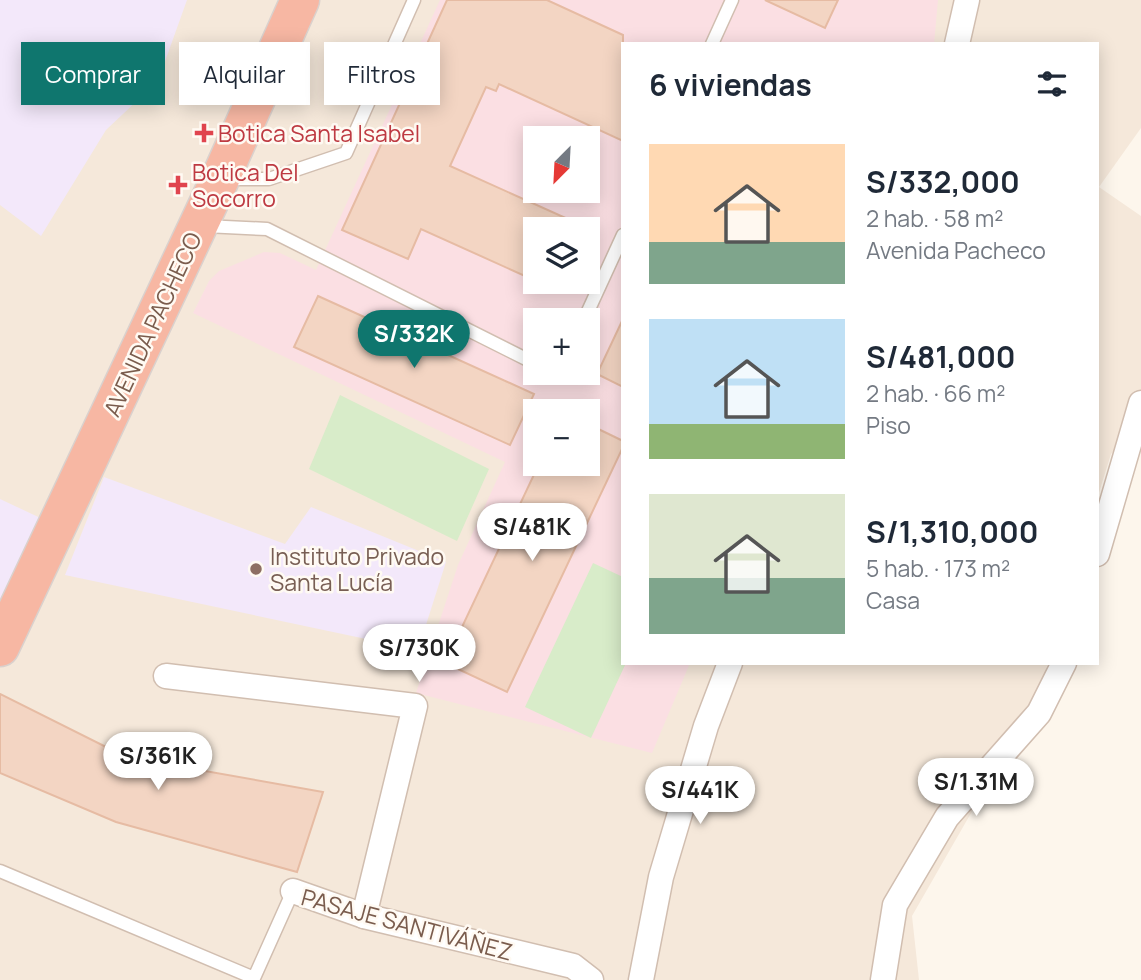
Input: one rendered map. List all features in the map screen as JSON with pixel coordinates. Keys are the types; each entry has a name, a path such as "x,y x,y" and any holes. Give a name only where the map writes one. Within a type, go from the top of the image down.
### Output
{"highway":[{"name":"AVENIDA PACHECO","path":"0,647 220,179 300,0"}],"street":[{"path":"957,42 967,0"},
{"path":"1099,547 1141,403"},
{"path":"640,980 661,877 706,726 729,665"},
{"path":"883,980 895,905 947,817 1040,713 1063,665"},
{"path":"166,676 415,706 364,916"},
{"name":"PASAJE SANTIVÁÑEZ","path":"293,891 364,916 557,972 573,966 591,980"}],"lane":[{"path":"220,179 269,179 346,153 414,0"},
{"path":"713,42 732,0"},
{"path":"198,226 267,229 523,357"},
{"path":"590,308 621,239"},
{"name":"PASAJE SANTIVÁÑEZ","path":"0,871 254,978 293,891"}],"shaded area":[{"path":"0,0 1141,0 1141,128 1099,187 1099,42 621,42 621,665 1047,665 1037,698 912,916 919,980 0,980"},
{"path":"0,0 187,0 165,61 165,42 21,42 21,105 133,105 106,130 41,236 0,205"},
{"path":"440,0 938,0 934,42 621,42 621,665 689,665 652,753 416,693 458,565 505,462 193,313 209,281 219,271 264,252 280,253 316,270 392,105 440,105 440,42 421,42"},
{"path":"1099,187 1141,216 1141,423 1111,454 1099,493"},
{"name":"Instituto Privado Santa Lucía","path":"104,477 285,544 311,507 446,562 418,650 65,575"},
{"path":"0,499 49,522 0,630"}],"green space":[{"path":"340,395 489,469 457,541 309,469"},
{"path":"593,563 621,576 621,665 625,665 591,738 525,707"}],"building":[{"path":"447,0 547,0 623,35 621,140 600,130 600,126 590,126 499,84 496,91 486,87 450,166 523,199 523,203 532,203 563,217 523,217 523,275 421,229 408,259 342,230 399,105 440,105 440,42 428,42"},
{"path":"765,0 838,0 825,28"},
{"path":"318,296 534,394 532,399 523,399 523,417 510,445 294,347"},
{"path":"621,323 621,386 600,376 600,368"},
{"path":"600,430 621,440 621,451 507,692 445,663 533,476 600,476"},
{"path":"0,694 126,757 323,792 297,872 116,822 0,773"}],"place":[{"name":"Botica Santa Isabel","path":"204,133"},
{"name":"Botica Del Socorro","path":"178,185"},
{"name":"Instituto Privado Santa Lucía","path":"256,569"}]}
